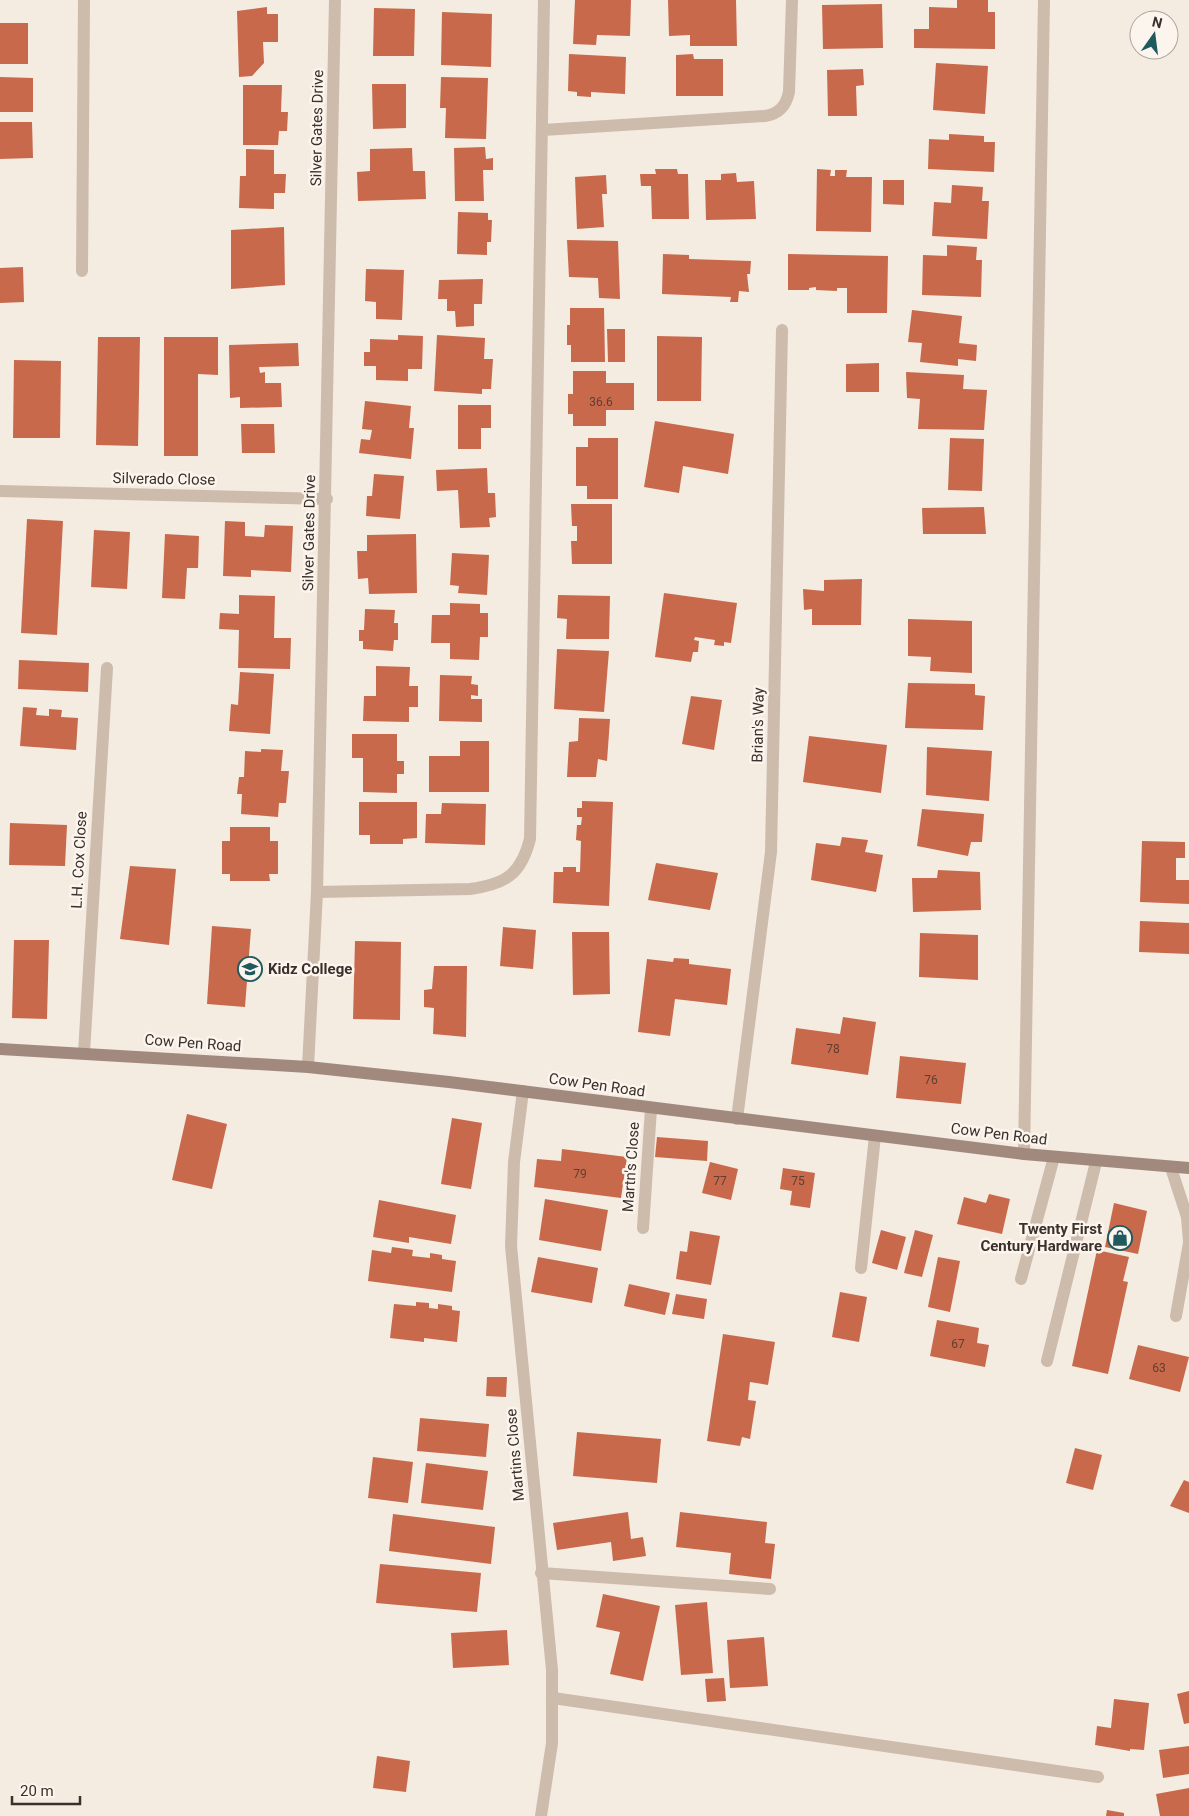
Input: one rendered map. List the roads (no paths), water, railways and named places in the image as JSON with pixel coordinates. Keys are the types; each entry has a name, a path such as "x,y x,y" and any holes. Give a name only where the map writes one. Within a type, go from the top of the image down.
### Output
{"main road":[{"name":"Cow Pen Road","path":"0,1049 308,1067 523,1091 1024,1154 1096,1162 1189,1168"}],"street":[{"path":"82,271 84,0"},
{"name":"Silver Gates Drive","path":"308,1067 317,892 327,499 335,0"},
{"path":"317,892 488,887 502,882 515,872 527,853 532,820 544,0"},
{"path":"543,130 764,116 777,113 785,105 789,92 792,0"},
{"path":"1024,1154 1044,0"},
{"name":"Brian's Way","path":"737,1119 771,852 782,330"},
{"name":"Silverado Close","path":"0,491 327,499"},
{"name":"L.H. Cox Close","path":"84,1053 107,668"},
{"name":"Martins Close","path":"523,1091 514,1162 511,1246 553,1698 551,1752 541,1816"},
{"name":"Martn's Close","path":"643,1228 651,1108"},
{"path":"861,1268 874,1136"},
{"path":"1022,1279 1054,1157"},
{"path":"1047,1361 1096,1162"},
{"path":"1171,1168 1187,1217 1189,1242 1176,1316"},
{"path":"541,1573 770,1589"},
{"path":"553,1698 1098,1777"}],"place":[{"name":"Kidz College","path":"250,969"},
{"name":"Twenty First Century Hardware","path":"1120,1238"}]}
